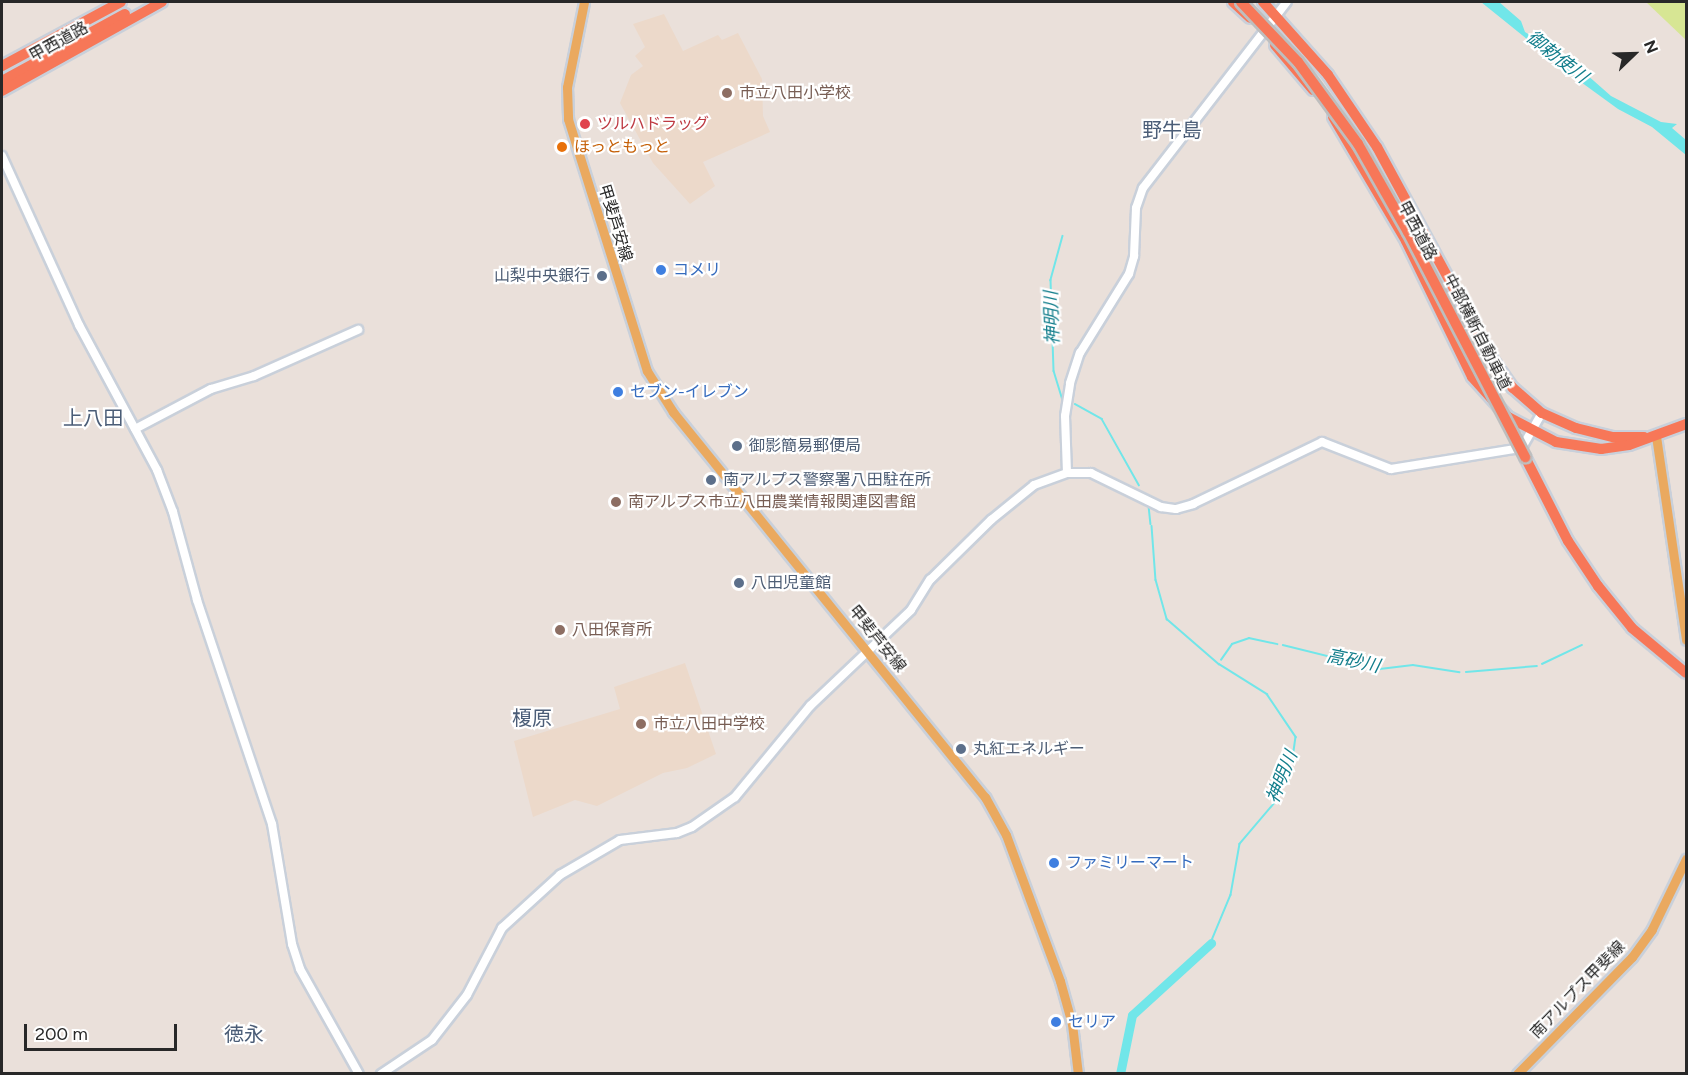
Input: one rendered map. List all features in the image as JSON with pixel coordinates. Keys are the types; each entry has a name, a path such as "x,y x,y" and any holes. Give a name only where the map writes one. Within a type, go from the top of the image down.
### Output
{"highway":[{"name":"甲西道路","path":"2,66 121,2"},
{"path":"2,81 148,2"},
{"path":"2,86 156,2"},
{"name":"甲西道路","path":"2,91 162,2"},
{"name":"甲西道路","path":"1233,2 1264,32 1314,92 1366,169 1406,241 1472,377 1494,405 1531,432 1570,446 1601,448 1656,436 1686,424"},
{"name":"中部横断自動車道","path":"1241,2 1298,62 1358,144 1408,232 1525,457 1598,586 1632,628 1686,673"},
{"name":"甲西道路","path":"1263,2 1328,75 1377,147 1501,374 1542,413 1594,433 1656,436"}],"main road":[{"name":"甲斐芦安線","path":"584,2 567,87 568,120 647,371 673,412 986,797 998,820 1069,1008 1078,1074"},
{"path":"1656,436 1686,640"},
{"name":"南アルプス甲斐線","path":"1517,1074 1632,957 1652,929 1686,859"}],"street":[{"path":"1067,473 1065,416 1070,383 1080,353 1129,274 1134,256 1136,208 1143,188 1287,2"},
{"path":"2,156 79,325 135,429 173,512 196,600 257,774 272,824 292,944 300,969 359,1074"},
{"path":"135,429 211,388 254,376 358,330"},
{"path":"381,1074 432,1040 467,996 501,928 560,875 620,840 677,833 724,806 810,706 911,610 930,580 992,519 1034,485 1067,473 1099,476 1168,510 1193,504 1322,442 1331,442 1377,466 1401,470 1515,449 1531,432 1542,413"}],"shaded area":[{"path":"664,14 683,51 718,35 722,40 738,33 762,79 763,116 770,132 703,162 715,186 690,204 653,163 620,103 631,75 643,66 635,56 645,47 633,24"},
{"path":"685,663 716,754 687,768 663,773 597,806 575,800 533,817 514,741 620,709 614,687"}],"green space":[{"path":"1646,2 1686,2 1686,40"}],"water":[{"name":"御勅使川","path":"1481,2 1499,2 1521,21 1525,32 1569,59 1611,96 1661,122 1677,124 1672,128 1686,140 1686,155 1652,127 1618,109 1574,77"}],"waterway":[{"name":"神明川","path":"1063,236 1051,280 1054,371 1063,400"},
{"name":"神明川","path":"1075,404 1102,419 1139,485"},
{"name":"神明川","path":"1149,506 1151,524"},
{"name":"神明川","path":"1152,526 1156,580 1167,619 1219,664 1267,694 1296,737 1293,758 1275,803 1240,844 1231,895 1211,943"},
{"name":"高砂川","path":"1221,660 1232,644 1249,638 1277,644"},
{"name":"高砂川","path":"1283,645 1380,669 1413,665 1459,672"},
{"name":"高砂川","path":"1542,664 1582,645"},
{"name":"高砂川","path":"1466,672 1537,666"},
{"name":"神明川","path":"1120,1074 1132,1015 1211,943"}],"place":[{"name":"市立八田小学校","path":"727,93"},
{"name":"ツルハドラッグ","path":"585,124"},
{"name":"ほっともっと","path":"562,147"},
{"name":"コメリ","path":"661,270"},
{"name":"山梨中央銀行","path":"602,276"},
{"name":"セブン-イレブン","path":"618,392"},
{"name":"御影簡易郵便局","path":"737,446"},
{"name":"南アルプス警察署八田駐在所","path":"711,480"},
{"name":"南アルプス市立八田農業情報関連図書館","path":"616,502"},
{"name":"八田児童館","path":"739,583"},
{"name":"八田保育所","path":"560,630"},
{"name":"市立八田中学校","path":"641,724"},
{"name":"丸紅エネルギー","path":"961,749"},
{"name":"ファミリーマート","path":"1054,863"},
{"name":"セリア","path":"1056,1022"}],"district":[{"name":"野牛島","path":"1172,130"},
{"name":"上八田","path":"93,418"},
{"name":"榎原","path":"532,718"},
{"name":"徳永","path":"244,1034"}]}
